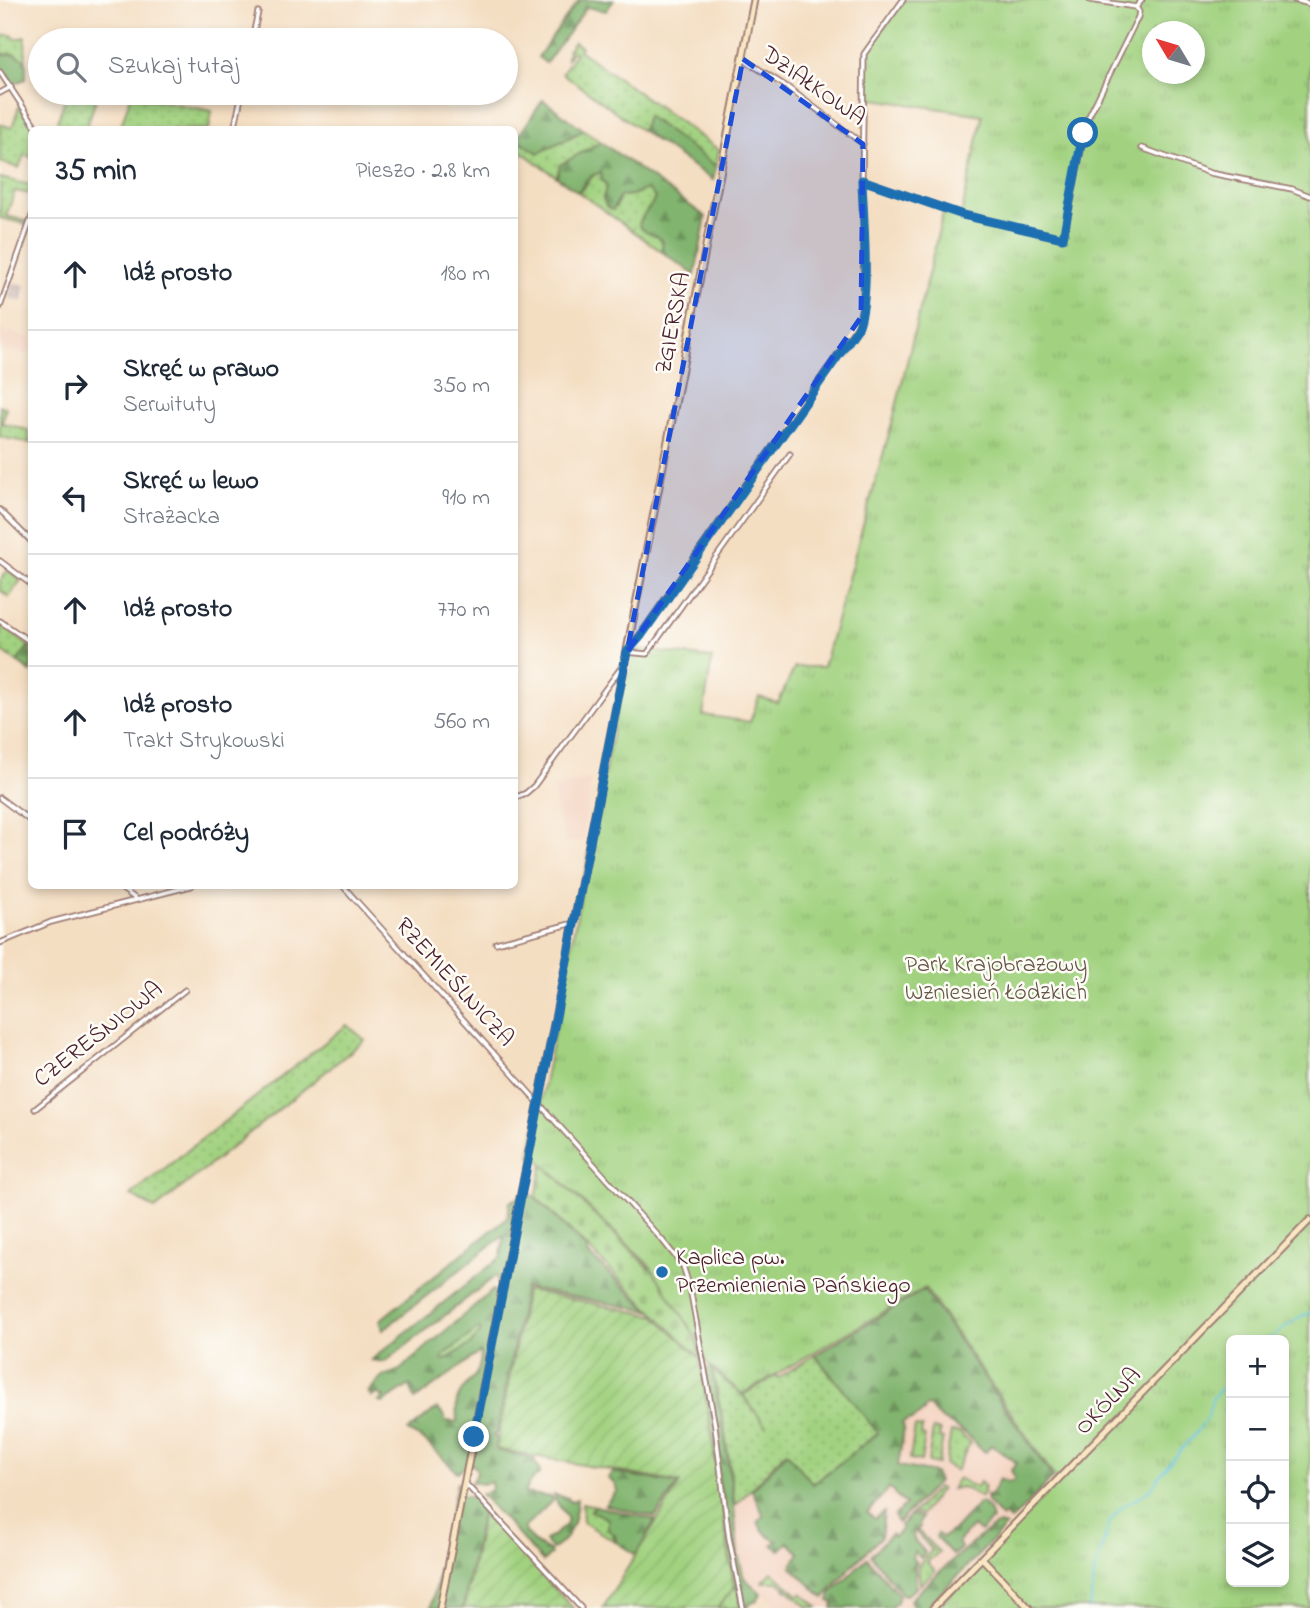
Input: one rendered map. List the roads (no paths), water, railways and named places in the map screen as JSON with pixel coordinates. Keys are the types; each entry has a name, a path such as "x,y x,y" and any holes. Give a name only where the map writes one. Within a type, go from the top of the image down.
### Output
{"main road":[{"name":"ZGIERSKA","path":"440,1608 754,0"},
{"name":"OKÓLNA","path":"933,1608 1310,1220"},
{"path":"982,1558 1027,1608"}],"street":[{"path":"627,652 641,636 858,328 864,267 864,54 903,0"},
{"path":"1090,0 1136,7"},
{"path":"1136,7 1142,0"},
{"path":"1295,0 1310,4"},
{"path":"862,180 963,215 1063,238 1083,133 1138,17 1136,7"},
{"path":"255,28 258,12"},
{"name":"DZIAŁKOWA","path":"743,59 787,87 863,144"},
{"path":"0,72 35,126"},
{"path":"0,93 11,87"},
{"path":"235,126 239,105"},
{"path":"1142,148 1210,173 1293,189 1310,196"},
{"path":"0,307 28,227"},
{"path":"627,652 647,654 790,454"},
{"path":"0,510 28,538"},
{"path":"0,561 28,581"},
{"path":"0,621 28,640"},
{"path":"518,796 532,787 625,664"},
{"path":"0,798 28,819"},
{"path":"122,889 136,899"},
{"path":"0,943 51,922 178,889"},
{"name":"RZEMIEŚLNICZA","path":"346,889 683,1266 704,1360 729,1538 743,1608"},
{"path":"496,943 574,923"},
{"name":"CZEREŚNIOWA","path":"35,1109 185,990"},
{"path":"465,1483 581,1608"}],"waterway":[{"path":"1275,1335 1310,1313"},
{"path":"1090,1608 1094,1574 1110,1521 1122,1507 1150,1490 1208,1416 1212,1399 1226,1383"}],"place":[{"name":"Kaplica pw. Przemienienia Pańskiego","path":"662,1272"}],"park label":[{"name":"Park Krajobrazowy Wzniesień Łódzkich","path":"996,979"}]}
